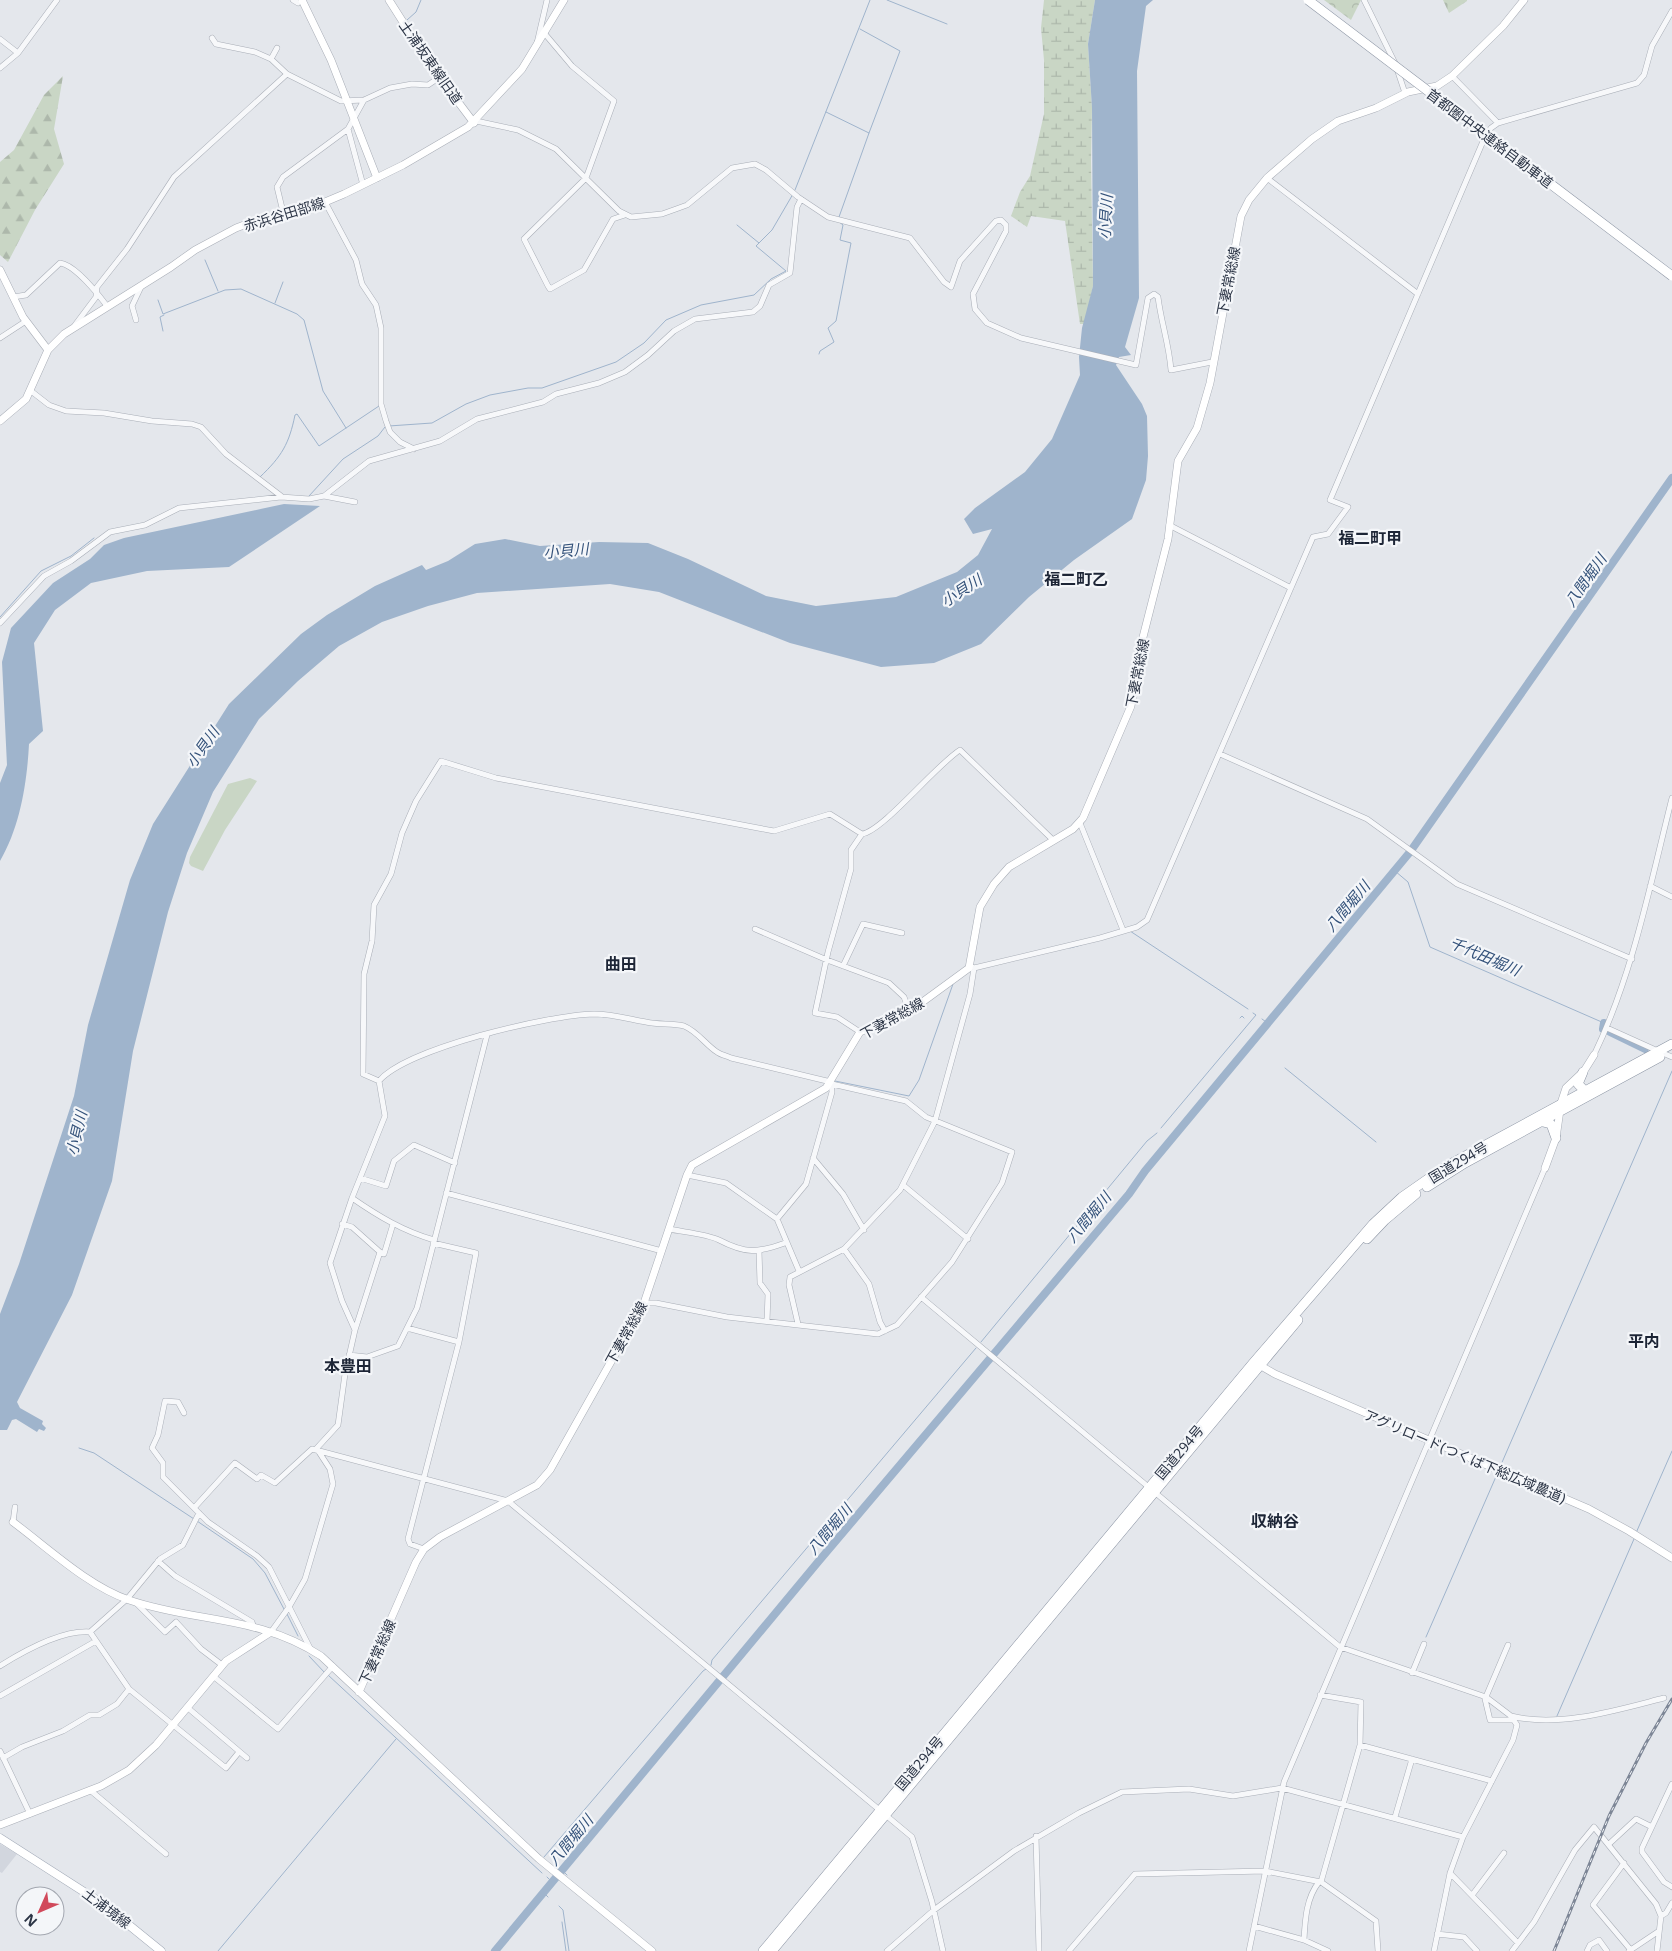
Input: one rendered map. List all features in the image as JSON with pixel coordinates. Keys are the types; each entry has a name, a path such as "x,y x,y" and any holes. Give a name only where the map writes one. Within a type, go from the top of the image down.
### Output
{"highway":[{"name":"首都圏中央連絡自動車道","path":"1308,0 1672,276"},
{"name":"国道294号","path":"763,1951 883,1811 1373,1224 1402,1197 1445,1168 1667,1053 1672,1044"},
{"name":"国道294号","path":"1257,1364 1358,1248 1392,1214 1430,1185 1543,1122 1584,1090 1667,1053"},
{"path":"1583,1072 1578,1084 1584,1090"},
{"path":"1543,1122 1551,1124 1556,1138"},
{"name":"国道294号","path":"772,1951 883,1811"}],"main road":[{"name":"土浦坂東線旧道","path":"389,0 440,77 475,122"},
{"name":"赤浜谷田部線","path":"0,421 21,406 30,391 48,350 75,325 141,287 206,243 236,228 282,212 325,202 363,185 437,146 475,122 507,87 538,45 564,0"},
{"name":"下妻常総線","path":"1080,823 1131,706 1142,641 1169,525 1178,461 1201,419 1240,216 1249,200 1267,178 1312,139 1338,121 1376,108 1405,93 1433,88 1452,76 1502,26 1524,0"},
{"path":"298,1 322,40 377,178"},
{"path":"0,270 26,321 48,350"},
{"path":"972,967 977,918 985,898 1009,867 1080,823"},
{"name":"下妻常総線","path":"13,1522 90,1579 131,1600 178,1613 253,1625 271,1632 311,1650 330,1669 359,1692 416,1562 424,1549 440,1536 537,1485 550,1470 644,1303 692,1165 826,1088 831,1083 853,1041 860,1032 917,1006 972,967"},
{"path":"1545,1168 1556,1138 1566,1088 1583,1072 1594,1055"},
{"name":"アグリロード(つくば下総広域農道)","path":"1257,1364 1589,1510 1629,1531 1671,1557"},
{"path":"0,1826 114,1780 129,1770 173,1726 222,1665 271,1632"},
{"path":"359,1692 550,1869 652,1951"},
{"name":"土浦境線","path":"0,1838 103,1904 161,1951"}],"street":[{"path":"0,68 18,53 57,0"},
{"path":"538,45 536,41 547,0"},
{"path":"1364,0 1396,63 1405,93"},
{"path":"798,1324 789,1285 790,1277 844,1250 864,1230 903,1185 935,1121 970,994 972,967 1042,950 1073,945 1137,927 1147,920 1313,537 1328,534 1348,507 1330,500 1484,139 1491,128 1498,123 1592,94 1637,83 1644,75 1652,46 1672,11"},
{"path":"545,34 572,66 614,101 586,178 524,239 548,286 550,288 584,270 612,219 625,215"},
{"path":"212,38 216,44 256,52 270,59 287,74 341,101 346,99 364,100 390,88 412,84 428,85 440,77"},
{"path":"0,39 18,53"},
{"path":"270,59 277,48"},
{"path":"75,325 96,297 97,287 128,249 174,177 287,74"},
{"path":"1452,76 1498,123"},
{"path":"282,212 277,187 284,176 348,129 364,100"},
{"path":"475,122 518,130 556,149 625,215 631,217 662,214 686,205 732,168 740,165 755,164 766,170 801,199 828,217 910,238 944,282 951,287 960,261 996,221 1004,221 1006,231 973,294 975,309 987,323 1005,333 1136,365 1138,363 1148,298 1154,294 1158,297 1161,317 1168,338 1171,370 1212,362"},
{"path":"348,129 363,185"},
{"path":"1267,178 1418,294"},
{"path":"324,496 369,461 440,441 477,419 543,402 556,394 599,383 625,372 648,355 674,331 695,319 753,312 760,306 769,285 790,273 797,207 801,199"},
{"path":"325,202 356,260 362,284 376,305 381,328 381,404 386,421 390,432 400,442 414,449"},
{"path":"12,296 26,295 60,263 66,264 73,270 97,293 107,306"},
{"path":"136,320 132,306 141,287"},
{"path":"0,338 26,321"},
{"path":"30,391 49,406 66,411 192,424 201,427 226,454 281,497"},
{"path":"0,623 44,576 71,561 110,532 145,525 179,508 281,497 309,499 324,496 355,502"},
{"path":"1169,525 1290,588"},
{"path":"860,1032 837,1017 815,1013 851,869 851,850 862,834 902,805 918,786 960,750 1053,840"},
{"path":"1220,754 1367,820 1457,884 1632,959"},
{"path":"378,1080 363,1074 364,974 372,941 374,905 391,874 400,840 416,801 441,761 496,778 774,831 830,814 862,834"},
{"path":"1594,1055 1607,1028 1632,959 1672,798"},
{"path":"1080,823 1123,930"},
{"path":"1650,886 1672,898"},
{"path":"843,966 863,924 902,933"},
{"path":"755,929 827,960 889,983 904,997 908,1010"},
{"path":"378,1080 385,1073 421,1055 487,1035 570,1016 596,1014 621,1016 647,1022 685,1026 717,1052 731,1058 906,1101 926,1117 1012,1152 1002,1183 952,1262 897,1325 878,1334 727,1317 656,1303 644,1303"},
{"path":"1607,1028 1667,1053"},
{"path":"349,1355 367,1357 398,1346 417,1308 487,1035"},
{"path":"355,1330 342,1301 330,1263 342,1224 385,1116 378,1080"},
{"path":"777,1219 806,1184 832,1092 831,1083"},
{"path":"360,1178 386,1186 394,1161 414,1145 454,1163"},
{"path":"813,1158 843,1194 864,1230"},
{"path":"1249,1951 1282,1788 1340,1647 1545,1168"},
{"path":"687,1175 726,1183 777,1219 799,1271"},
{"path":"903,1185 968,1239"},
{"path":"446,1193 662,1251"},
{"path":"352,1198 393,1224 433,1242 476,1253 459,1342 408,1539 410,1544 424,1549"},
{"path":"342,1224 352,1227 384,1254 393,1224"},
{"path":"669,1229 719,1240 735,1249 758,1251 786,1243"},
{"path":"844,1250 870,1284 880,1322 885,1331"},
{"path":"758,1251 760,1283 768,1294 767,1321"},
{"path":"316,1449 338,1425 349,1355 355,1330 380,1252"},
{"path":"921,1297 1340,1647 1348,1648 1412,1673 1486,1697 1512,1718 1517,1726 1513,1740 1463,1837 1450,1873 1434,1951"},
{"path":"407,1328 459,1342"},
{"path":"184,1413 178,1402 165,1401 158,1435 152,1448 163,1463 166,1481 194,1508 198,1515 264,1562 311,1650"},
{"path":"194,1508 235,1463 257,1479 261,1475 275,1483 312,1449 508,1501 716,1672 912,1837 934,1910 943,1951"},
{"path":"271,1632 289,1607 308,1570 334,1484 330,1469 316,1449"},
{"path":"13,1522 16,1507"},
{"path":"0,1666 18,1654 74,1632 90,1632 131,1600 158,1560 183,1545 198,1515"},
{"path":"158,1560 175,1576 252,1622 253,1625"},
{"path":"131,1600 165,1632 176,1622 201,1649 222,1665"},
{"path":"90,1632 129,1689 173,1726 226,1768 239,1752"},
{"path":"0,1696 96,1641"},
{"path":"1412,1673 1424,1644"},
{"path":"1508,1645 1486,1697 1490,1720 1512,1718 1537,1721 1555,1720 1601,1714 1664,1698"},
{"path":"213,1676 278,1728 330,1669"},
{"path":"4,1758 22,1747 63,1731 90,1715 99,1715 117,1704 129,1689"},
{"path":"1304,1940 1312,1889 1320,1882 1360,1745 1360,1702 1320,1695"},
{"path":"188,1708 247,1758"},
{"path":"1360,1745 1492,1781"},
{"path":"0,1751 30,1814"},
{"path":"1395,1817 1412,1759"},
{"path":"1672,1784 1642,1852 1664,1882 1672,1887"},
{"path":"887,1951 934,1910 1036,1836 1122,1792 1189,1789 1233,1796 1282,1788 1395,1817 1463,1837"},
{"path":"90,1790 166,1854"},
{"path":"1609,1844 1636,1819 1652,1827"},
{"path":"1515,1946 1534,1922 1575,1850 1594,1827 1656,1904 1661,1916 1657,1951"},
{"path":"1036,1836 1039,1951"},
{"path":"1473,1894 1504,1853"},
{"path":"1624,1863 1593,1905 1630,1950 1659,1931"},
{"path":"1069,1951 1135,1874 1265,1871 1320,1882 1376,1921 1378,1951"},
{"path":"1450,1873 1473,1894 1515,1946 1521,1950"},
{"path":"1661,1916 1666,1913 1672,1903"},
{"path":"1254,1926 1304,1940 1328,1951"},
{"path":"1437,1934 1464,1937 1477,1951"},
{"path":"1587,1951 1590,1945 1599,1940 1608,1951"}],"shaded area":[{"path":"0,1844 17,1854 2,1873 0,1872"}],"green space":[{"path":"1044,0 1095,0 1088,44 1092,108 1093,286 1085,324 1080,324 1065,221 1031,216 1027,227 1011,216 1020,192 1030,176 1044,114 1044,60 1041,28"},
{"path":"1324,0 1361,0 1351,20"},
{"path":"1443,0 1467,0 1467,1 1449,13"},
{"path":"63,76 54,129 64,164 35,210 8,262 0,255 0,162 14,150 44,95"},
{"path":"250,778 257,781 225,830 203,871 191,866 189,863 190,857 228,784"}],"water":[{"name":"小貝川","path":"1095,0 1153,0 1146,6 1137,71 1139,298 1125,347 1131,355 1119,357 1116,365 1142,404 1147,416 1148,456 1146,480 1132,519 1074,560 1029,597 981,644 934,663 881,667 790,643 659,592 610,584 477,593 428,606 382,622 339,646 298,681 259,719 213,792 187,853 168,912 133,1051 112,1181 72,1295 17,1402 20,1408 43,1421 42,1424 46,1428 44,1431 39,1429 37,1432 16,1419 12,1420 7,1430 0,1430 0,1314 19,1264 74,1096 88,1025 130,880 153,824 229,704 301,634 327,615 375,586 422,565 426,570 448,561 475,544 505,539 540,546 599,542 648,543 688,559 766,596 816,606 896,597 957,572 978,555 992,529 973,534 964,519 975,508 1025,472 1052,439 1080,375 1079,357 1082,328 1093,286 1092,108 1088,44"},
{"path":"284,504 320,506 229,567 147,571 91,583 55,610 34,643 43,731 29,744 21,804 13,834 0,861 0,783 7,765 2,662 11,628 53,583 90,559 104,545 124,538"}],"waterway":[{"path":"407,20 416,12 421,0"},
{"path":"795,190 870,0"},
{"path":"887,0 947,24"},
{"path":"860,29 900,51 869,133"},
{"path":"826,112 869,133 839,217"},
{"path":"737,225 759,243 772,230 793,194"},
{"path":"819,354 820,351 834,342 828,328 836,321 851,243 840,240 843,225 838,221"},
{"path":"389,426 432,423 466,404 490,395 528,388 542,388 616,362 644,343 666,320 701,305 754,295 771,279 786,271 756,246 759,243"},
{"path":"205,260 218,291"},
{"path":"275,303 283,282"},
{"path":"158,300 163,314 225,290 241,289 297,314 304,320 323,391 346,428"},
{"path":"163,331 160,317 164,315"},
{"path":"260,477 274,463 284,449 295,415 297,414 319,446 379,406"},
{"path":"309,496 343,459 378,436 385,427"},
{"name":"八間堀川","path":"495,1951 818,1562 1129,1194 1145,1171 1410,852 1672,478"},
{"path":"0,617 41,571 71,556 94,538"},
{"name":"千代田堀川","path":"1395,871 1408,882 1430,947 1604,1023"},
{"path":"1130,931 1248,1009"},
{"path":"1070,948 1081,945"},
{"path":"835,1081 909,1096 919,1080 953,984"},
{"path":"1161,1128 1256,1015 1253,1013"},
{"path":"1240,1018 1242,1016 1244,1018"},
{"name":"八間堀川","path":"1262,1019 1269,1024"},
{"name":"千代田堀川","path":"1603,1029 1604,1023"},
{"name":"千代田堀川","path":"1610,1032 1645,1049"},
{"path":"1285,1068 1376,1142"},
{"path":"1500,1467 1672,1071"},
{"path":"981,1342 1147,1141 1157,1133"},
{"path":"711,1665 712,1660 976,1348"},
{"path":"79,1448 94,1453 194,1519"},
{"path":"1636,1533 1672,1451"},
{"path":"1426,1637 1498,1472"},
{"path":"197,1521 253,1559 265,1573 285,1611"},
{"path":"1557,1716 1634,1539"},
{"path":"287,1614 298,1636"},
{"path":"309,1656 325,1673"},
{"path":"544,1857 706,1669"},
{"path":"328,1675 542,1873"},
{"path":"218,1951 396,1739"},
{"name":"八間堀川","path":"562,1870 567,1875"},
{"name":"八間堀川","path":"547,1877 552,1882"},
{"name":"八間堀川","path":"543,1892 548,1897"},
{"path":"559,1906 563,1910 569,1951"},
{"path":"562,1922 566,1951"}],"railway":[{"path":"1554,1951 1609,1816 1646,1743 1672,1699"}],"district":[{"name":"福二町甲","path":"1370,538"},
{"name":"福二町乙","path":"1076,579"},
{"name":"曲田","path":"621,964"},
{"name":"平内","path":"1644,1341"},
{"name":"本豊田","path":"348,1366"},
{"name":"収納谷","path":"1275,1521"}]}
